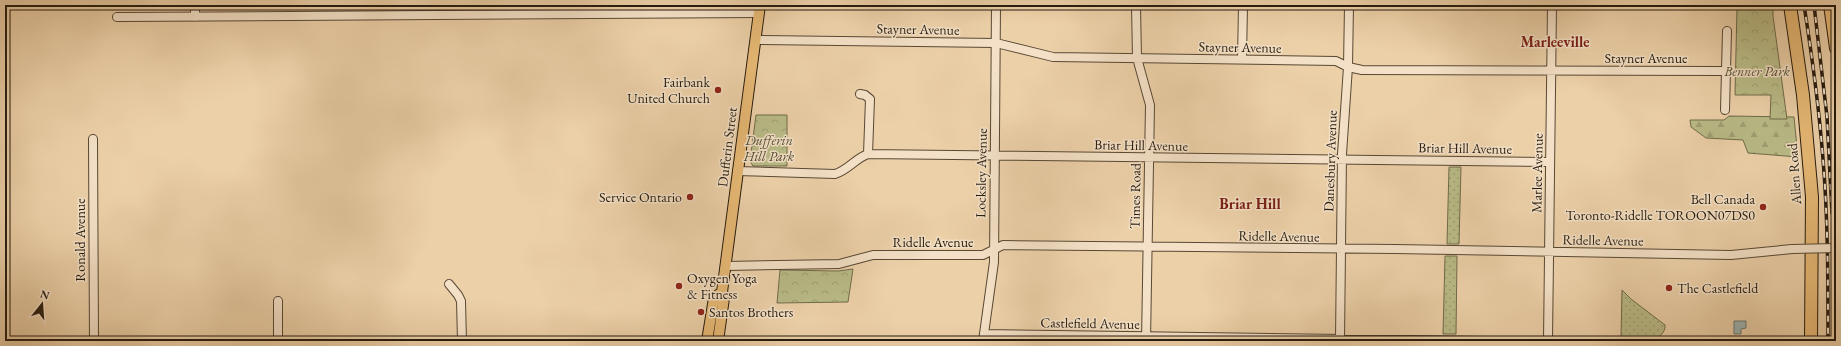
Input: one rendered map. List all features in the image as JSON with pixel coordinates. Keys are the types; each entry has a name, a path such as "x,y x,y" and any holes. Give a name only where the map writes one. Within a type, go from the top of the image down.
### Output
{"highway":[{"name":"Allen Road","path":"1790,5 1803,95 1812,197 1811,341"},
{"path":"1830,5 1836,48"}],"main road":[{"name":"Dufferin Street","path":"718,341 724,298 722,292 760,9"},
{"name":"Dufferin Street","path":"707,341 714,298 722,292"}],"street":[{"path":"195,17 196,5"},
{"name":"Locksley Avenue","path":"983,338 994,262 996,5"},
{"name":"Times Road","path":"1136,5 1137,58 1150,105 1146,339"},
{"path":"1242,60 1243,5"},
{"name":"Danesbury Avenue","path":"1340,340 1342,160 1348,67 1349,5"},
{"name":"Marlee Avenue","path":"1548,341 1552,5"},
{"path":"117,17 760,9"},
{"path":"1725,110 1727,31"},
{"name":"Stayner Avenue","path":"755,40 996,43 1053,58 1336,62 1348,67 1362,70 1725,71"},
{"path":"738,171 835,174 848,168 861,157 868,154 870,99 865,95 860,94"},
{"name":"Ronald Avenue","path":"93,139 94,341"},
{"name":"Briar Hill Avenue","path":"868,154 1149,159 1549,162"},
{"name":"Ridelle Avenue","path":"726,266 839,264 873,255 983,255 1003,245 1731,255 1792,249 1836,248"},
{"path":"449,284 461,301 462,341"},
{"path":"278,301 278,341"},
{"name":"Castlefield Avenue","path":"983,338 1484,341"}],"green space":[{"name":"Benner Park","path":"1717,5 1773,6 1773,16 1787,119 1770,119 1771,95 1735,95 1737,6"},
{"name":"Dufferin Hill Park","path":"756,115 787,115 787,166 753,166 750,161"},
{"path":"1729,116 1794,117 1798,157 1748,153 1743,140 1706,138 1691,127 1690,120 1724,120"},
{"path":"1449,167 1461,167 1459,244 1447,244"},
{"path":"1445,256 1457,256 1456,334 1443,334"},
{"path":"853,269 848,302 777,303 780,270 838,271"},
{"path":"1622,290 1631,299 1665,325 1664,331 1659,337 1621,338"}],"water":[{"path":"1734,321 1746,321 1746,328 1741,329 1741,334 1734,334"}],"railway":[{"path":"1804,5 1817,101 1825,182 1828,341"},
{"path":"1814,5 1827,117 1832,213"}],"place":[{"name":"Fairbank United Church","path":"718,90"},
{"name":"Service Ontario","path":"690,197"},
{"name":"Bell Canada Toronto-Ridelle TOROON07DS0","path":"1763,207"},
{"name":"Oxygen Yoga & Fitness","path":"679,286"},
{"name":"The Castlefield","path":"1669,288"},
{"name":"Santos Brothers","path":"701,312"}],"district":[{"name":"Marleeville","path":"1555,41"},
{"name":"Briar Hill","path":"1250,203"}]}
